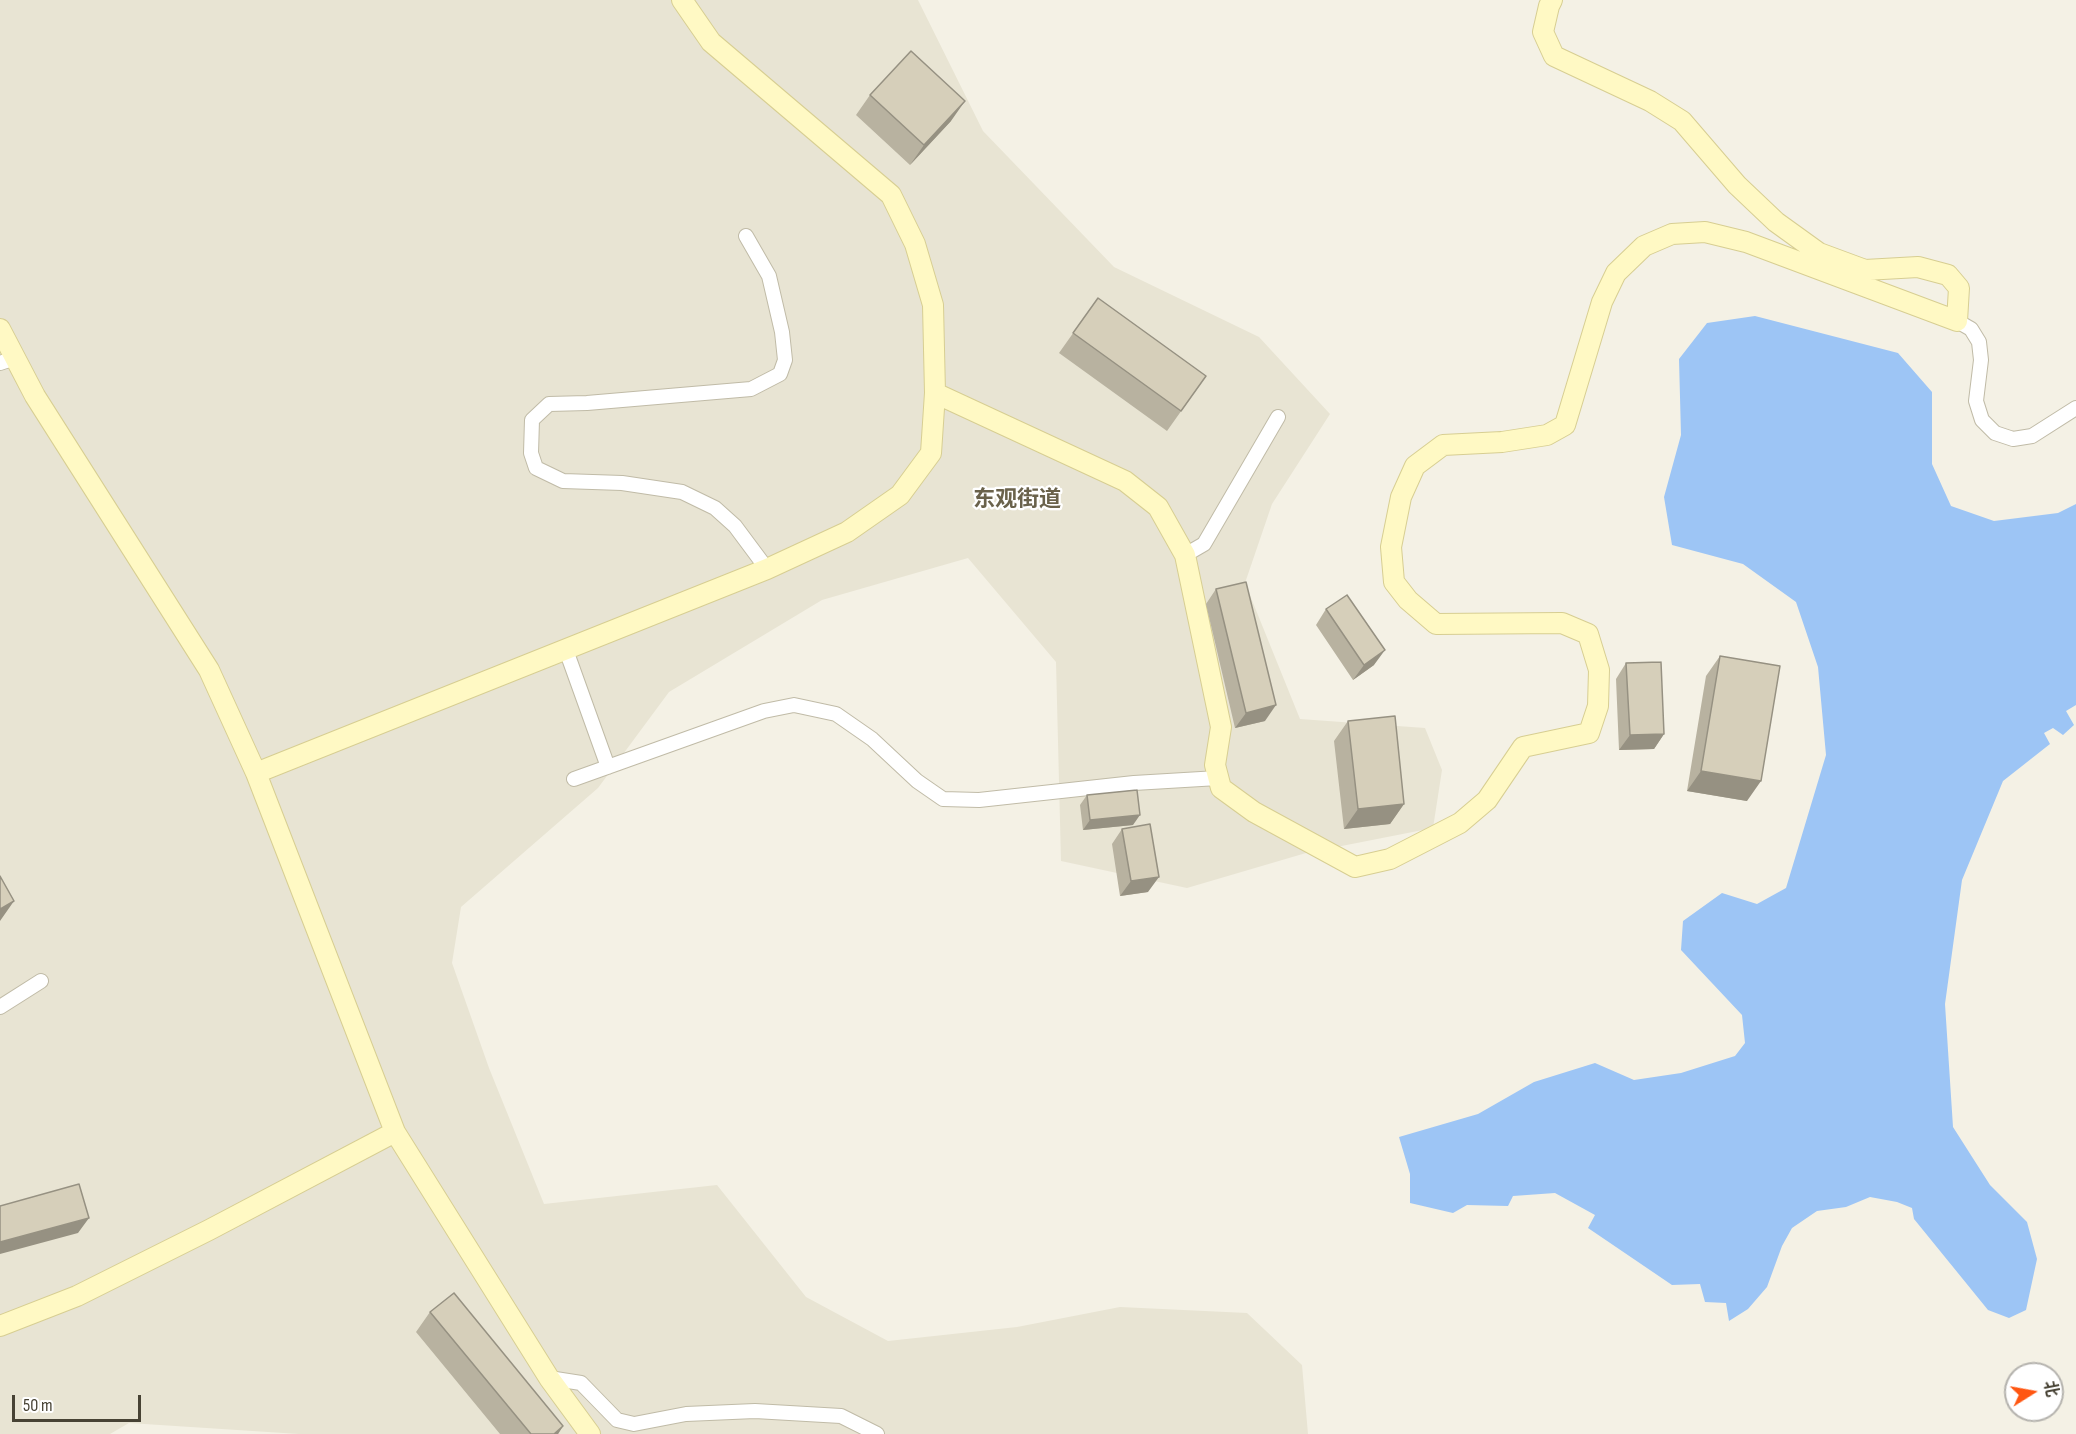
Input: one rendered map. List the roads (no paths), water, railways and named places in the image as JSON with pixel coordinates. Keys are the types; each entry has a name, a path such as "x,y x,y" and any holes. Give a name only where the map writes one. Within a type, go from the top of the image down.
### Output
{"street":[{"path":"256,773 767,569 847,532 900,495 931,453 935,393 933,304 915,244 891,195 711,42 682,0"},
{"path":"1552,0 1543,32 1554,56 1650,101 1682,121 1737,185 1776,222 1819,253 1865,270 1918,267 1948,275 1959,288 1957,321"},
{"path":"935,393 1125,481 1158,507 1185,555 1221,727 1215,765 1221,788 1254,812 1355,867 1390,859 1460,823 1486,800 1523,747 1589,733 1598,706 1599,670 1588,634 1562,623 1436,624 1408,600 1394,582 1391,547 1401,497 1415,466 1443,445 1502,442 1536,437 1547,435 1565,425 1602,302 1616,273 1644,246 1672,234 1705,232 1746,242 1957,321 1971,329 1979,342 1981,360 1976,401 1982,420 1995,433 2004,437 2023,439 2076,408"},
{"path":"746,236 769,276 782,332 785,360 780,374 751,389 587,403 549,404 532,420 531,453 536,468 563,481 622,483 682,492 715,508 735,526 767,569"},
{"path":"0,329 7,360 35,396 209,670 256,773 395,1132 549,1378 590,1434"},
{"path":"1185,555 1204,544 1278,417"},
{"path":"566,650 608,767"},
{"path":"573,779 764,711 794,705 836,714 872,739 917,781 943,799 979,800 1134,783 1218,778"},
{"path":"0,1007 41,981"},
{"path":"0,1326 77,1296 209,1230 395,1132"},
{"path":"549,1378 581,1383 617,1420 634,1424 686,1414 755,1411 841,1416 877,1434"}],"water":[{"path":"1755,316 1898,353 1932,392 1932,464 1951,506 1994,521 2058,513 2076,504 2076,705 2066,711 2074,725 2063,735 2053,728 2044,733 2050,744 2003,781 1962,880 1945,1004 1953,1127 1990,1185 2027,1222 2037,1259 2026,1310 2009,1318 1988,1310 1914,1219 1912,1208 1897,1202 1870,1197 1846,1207 1817,1211 1792,1228 1782,1246 1767,1287 1748,1309 1729,1321 1726,1303 1705,1302 1700,1284 1672,1285 1588,1228 1595,1215 1555,1193 1513,1196 1508,1206 1467,1205 1453,1213 1410,1203 1410,1174 1399,1137 1478,1114 1534,1082 1595,1063 1634,1080 1681,1073 1735,1056 1745,1043 1742,1015 1681,950 1683,921 1722,893 1757,904 1786,888 1826,755 1818,667 1796,602 1743,564 1672,545 1664,497 1681,435 1679,359 1707,323"}],"district":[{"name":"东观街道","path":"1017,500"}]}
